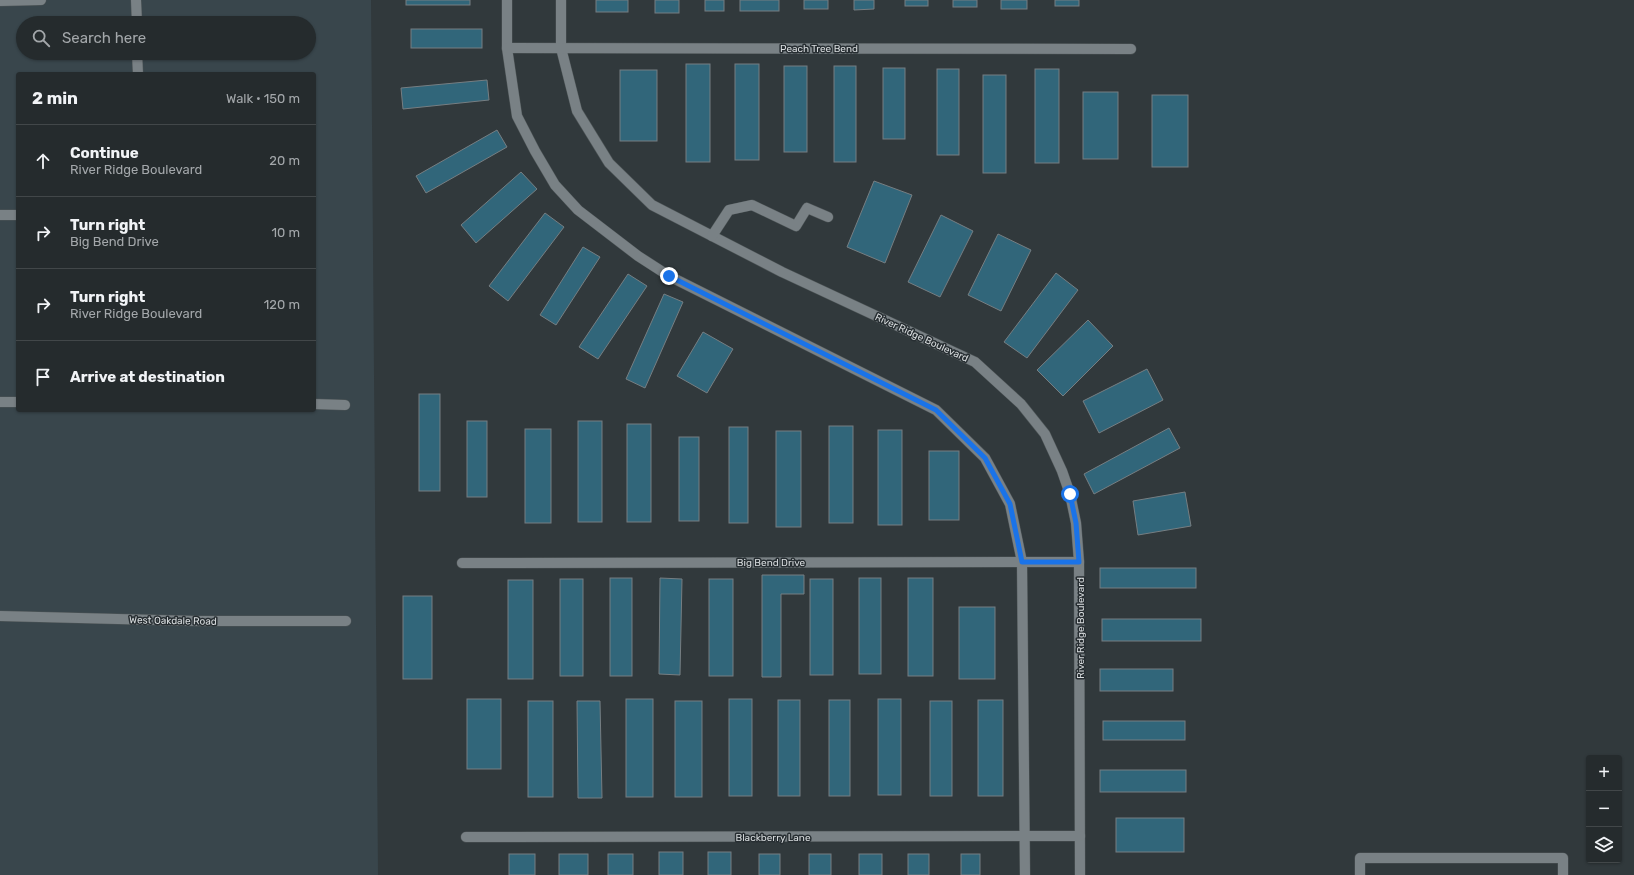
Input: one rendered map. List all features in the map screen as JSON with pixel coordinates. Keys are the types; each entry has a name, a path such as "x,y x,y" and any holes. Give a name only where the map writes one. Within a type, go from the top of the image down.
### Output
{"street":[{"path":"0,1 41,0"},
{"path":"136,0 137,16"},
{"path":"507,0 507,48 517,116 534,151 555,185 578,210 638,256 669,276 936,410 985,458 1010,504 1022,562 1025,875"},
{"name":"River Ridge Boulevard","path":"561,0 561,48 576,111 609,163 652,205 782,272 975,362 1021,404 1045,434 1062,471 1070,494 1076,523 1079,562 1080,875"},
{"name":"Peach Tree Bend","path":"507,48 1131,49"},
{"path":"137,60 138,72"},
{"path":"712,236 729,210 752,205 796,226 807,208 828,217"},
{"path":"0,215 16,215"},
{"path":"0,402 16,402"},
{"path":"316,404 345,404"},
{"name":"Big Bend Drive","path":"462,563 1079,562"},
{"name":"West Oakdale Road","path":"0,616 196,621 346,621"},
{"name":"Blackberry Lane","path":"466,837 1080,836"},
{"path":"1360,875 1360,858 1563,858 1563,875"}],"shaded area":[{"path":"0,0 371,0 378,875 0,875"}],"building":[{"path":"406,0 470,0 470,5 406,5"},
{"path":"596,0 628,0 628,12 596,12"},
{"path":"655,0 679,0 679,13 655,13"},
{"path":"705,0 724,0 724,11 705,11"},
{"path":"740,0 779,0 779,11 740,11"},
{"path":"804,0 828,0 828,9 804,9"},
{"path":"854,0 874,0 874,9 854,10"},
{"path":"905,0 928,0 928,6 905,6"},
{"path":"953,0 977,0 977,7 953,7"},
{"path":"1001,0 1027,0 1027,9 1001,9"},
{"path":"1055,0 1079,0 1079,6 1055,6"},
{"path":"411,29 482,29 482,48 411,48"},
{"path":"686,64 710,64 710,162 686,162"},
{"path":"735,64 759,64 759,160 735,160"},
{"path":"784,66 807,66 807,152 784,152"},
{"path":"834,66 856,66 856,162 834,162"},
{"path":"883,68 905,68 905,139 883,139"},
{"path":"937,69 959,69 959,155 937,155"},
{"path":"1035,69 1059,69 1059,163 1035,163"},
{"path":"620,70 657,70 657,141 620,141"},
{"path":"983,75 1006,75 1006,173 983,173"},
{"path":"487,80 489,100 403,109 401,88"},
{"path":"1083,92 1118,92 1118,159 1083,159"},
{"path":"1152,95 1188,95 1188,167 1152,167"},
{"path":"497,130 507,147 426,193 416,176"},
{"path":"521,172 537,189 476,243 461,225"},
{"path":"874,181 912,195 885,263 847,247"},
{"path":"545,213 564,227 508,301 489,286"},
{"path":"941,215 973,231 940,297 908,282"},
{"path":"998,234 1031,250 1001,311 968,295"},
{"path":"583,247 600,257 556,325 540,315"},
{"path":"1056,273 1078,290 1027,358 1004,342"},
{"path":"628,274 647,286 598,359 579,347"},
{"path":"664,294 683,302 645,388 626,379"},
{"path":"1088,320 1113,346 1063,396 1037,370"},
{"path":"703,332 733,349 707,393 677,376"},
{"path":"1147,369 1163,400 1099,433 1083,401"},
{"path":"419,394 440,394 440,491 419,491"},
{"path":"467,421 487,421 487,497 467,497"},
{"path":"578,421 602,421 602,522 578,522"},
{"path":"627,424 651,424 651,522 627,522"},
{"path":"829,426 853,426 853,523 829,523"},
{"path":"729,427 748,427 748,523 729,523"},
{"path":"1169,428 1180,448 1094,494 1084,474"},
{"path":"525,429 551,429 551,523 525,523"},
{"path":"878,430 902,430 902,525 878,525"},
{"path":"776,431 801,431 801,527 776,527"},
{"path":"679,437 699,437 699,521 679,521"},
{"path":"929,451 959,451 959,520 929,520"},
{"path":"1185,492 1191,526 1138,535 1133,501"},
{"path":"1100,568 1196,568 1196,588 1100,588"},
{"path":"762,575 804,575 804,594 781,594 781,677 762,677"},
{"path":"610,578 632,578 632,676 610,676"},
{"path":"660,578 682,579 680,675 659,674"},
{"path":"859,578 881,578 881,674 859,674"},
{"path":"908,578 933,578 933,676 908,676"},
{"path":"560,579 583,579 583,676 560,676"},
{"path":"709,579 733,579 733,676 709,676"},
{"path":"810,579 833,579 833,675 810,675"},
{"path":"508,580 533,580 533,679 508,679"},
{"path":"403,596 432,596 432,679 403,679"},
{"path":"959,607 995,607 995,679 959,679"},
{"path":"1102,619 1201,619 1201,641 1102,641"},
{"path":"1100,669 1173,669 1173,691 1100,691"},
{"path":"467,699 501,699 501,769 467,769"},
{"path":"626,699 653,699 653,797 626,797"},
{"path":"729,699 752,699 752,796 729,796"},
{"path":"878,699 901,699 901,795 878,795"},
{"path":"778,700 800,700 800,796 778,796"},
{"path":"829,700 850,700 850,796 829,796"},
{"path":"978,700 1003,700 1003,796 978,796"},
{"path":"528,701 553,701 553,797 528,797"},
{"path":"577,701 600,701 602,798 578,798"},
{"path":"675,701 702,701 702,797 675,797"},
{"path":"930,701 952,701 952,796 930,796"},
{"path":"1103,721 1185,721 1185,740 1103,740"},
{"path":"1100,770 1186,770 1186,792 1100,792"},
{"path":"1116,818 1184,818 1184,852 1116,852"},
{"path":"659,852 683,852 683,875 659,875"},
{"path":"708,852 731,852 731,875 708,875"},
{"path":"509,854 535,854 535,875 509,875"},
{"path":"559,854 588,854 588,875 559,875"},
{"path":"608,854 633,854 633,875 608,875"},
{"path":"759,854 780,854 780,875 759,875"},
{"path":"809,854 831,854 831,875 809,875"},
{"path":"859,854 882,854 882,875 859,875"},
{"path":"908,854 929,854 929,875 908,875"},
{"path":"961,854 980,854 980,875 961,875"}],"route":[{"path":"669,276 936,410 985,458 1010,504 1022,562 1079,562 1076,523 1070,494"}]}
